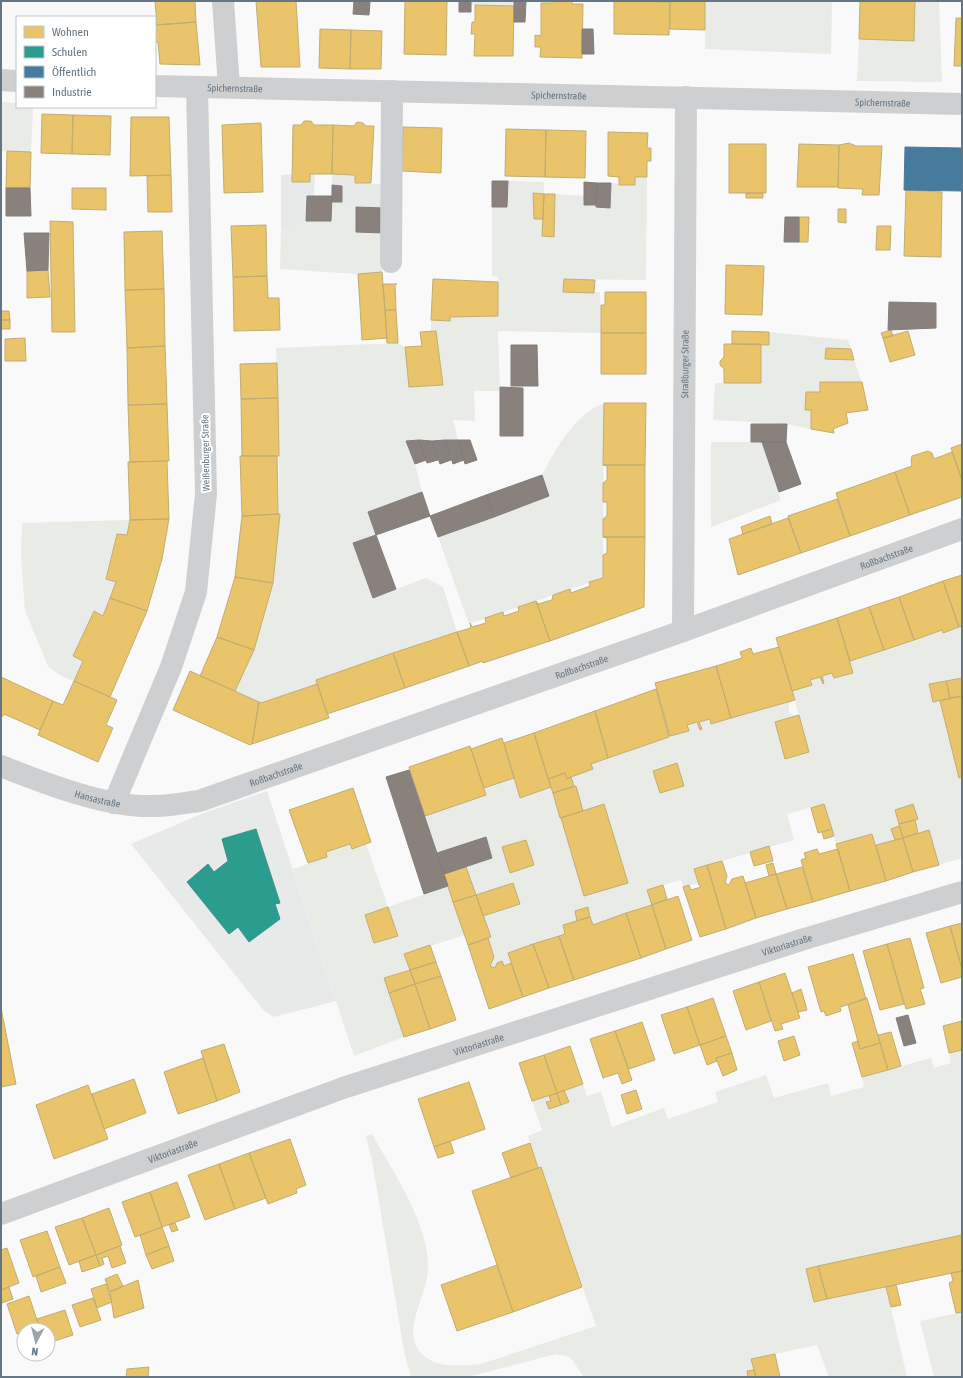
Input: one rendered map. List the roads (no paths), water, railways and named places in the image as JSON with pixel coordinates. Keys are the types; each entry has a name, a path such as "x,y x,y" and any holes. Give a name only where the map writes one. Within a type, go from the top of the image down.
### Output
{"street":[{"path":"223,1 229,87"},
{"path":"1,80 16,81"},
{"name":"Spichernstraße","path":"156,86 962,104"},
{"name":"Weißenburger Straße","path":"114,803 171,667 196,592 206,494 197,88"},
{"path":"391,262 392,91"},
{"name":"Straßburger Straße","path":"683,631 686,97"},
{"name":"Roßbachstraße","path":"199,801 683,631 962,529"},
{"name":"Hansastraße","path":"1,766 32,779 114,803 153,806 199,801"},
{"name":"Viktoriastraße","path":"1,1214 343,1088 801,940 962,892"}]}
